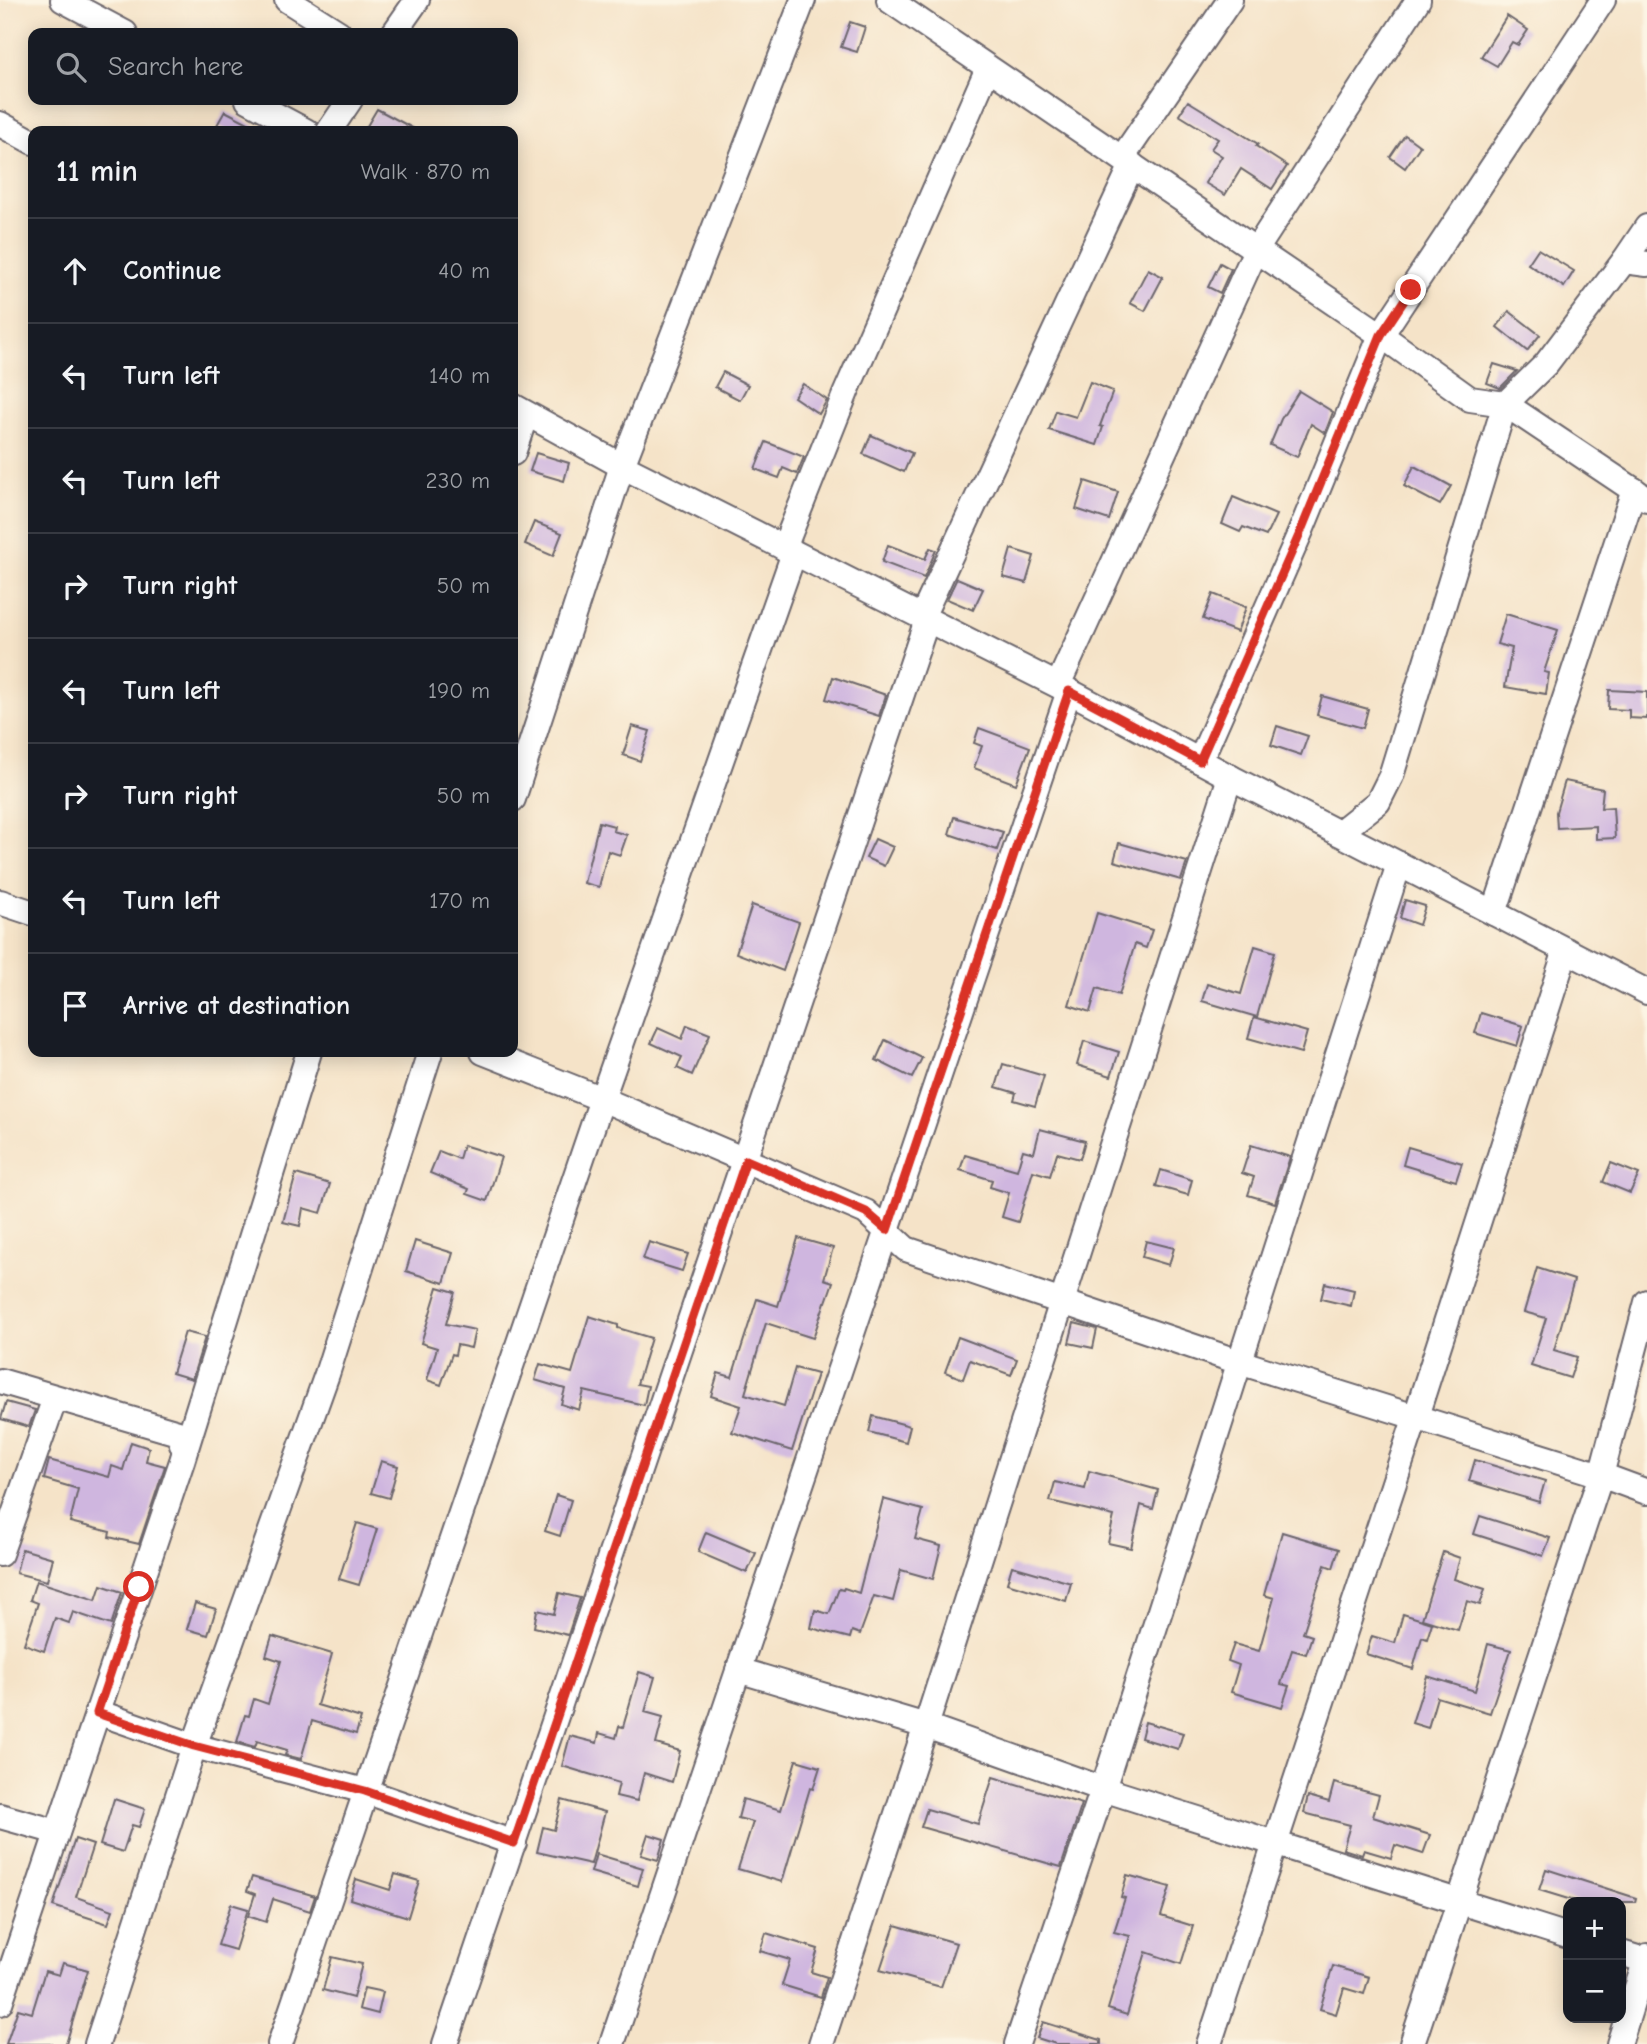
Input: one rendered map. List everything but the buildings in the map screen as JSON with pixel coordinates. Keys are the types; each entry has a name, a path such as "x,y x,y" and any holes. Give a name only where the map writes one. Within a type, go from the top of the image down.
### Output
{"street":[{"path":"62,0 115,28"},
{"path":"287,0 331,28"},
{"path":"397,28 416,0"},
{"path":"518,784 622,466 803,0"},
{"path":"889,0 1381,335 1470,399 1505,404 1640,494 1494,913"},
{"path":"445,2044 746,1160 925,618 1127,162 1230,0"},
{"path":"612,2044 887,1230 1064,688 1256,250 1418,0"},
{"path":"1200,761 1300,533 1381,335 1603,0"},
{"path":"279,2044 789,550 846,392 988,68"},
{"path":"257,105 297,126"},
{"path":"333,126 347,105"},
{"path":"0,124 28,139"},
{"path":"1339,833 1378,802 1391,776 1505,404 1546,364 1636,263 1647,227"},
{"path":"520,410 622,466 1064,688 1230,777 1647,992"},
{"path":"821,2044 926,1727 1230,777"},
{"path":"1017,2044 1103,1789 1399,864"},
{"path":"0,902 28,911"},
{"path":"1209,2044 1566,950"},
{"path":"0,2003 184,1449 307,1057"},
{"path":"97,2044 194,1746 327,1374 428,1057"},
{"path":"496,1057 602,1099 866,1212 906,1249 1239,1362 1416,1416 1647,1492"},
{"path":"1412,2044 1601,1475 1647,1302"},
{"path":"0,1381 178,1433 184,1449"},
{"path":"0,1554 55,1398"},
{"path":"738,1670 926,1727 1103,1789 1563,1934"},
{"path":"97,1713 194,1746 365,1791 514,1843"},
{"path":"0,1816 57,1832"},
{"path":"1619,2044 1646,1959 1626,1954"}],"route":[{"path":"139,1587 97,1713 194,1746 365,1791 514,1843 746,1160 866,1212 887,1230 1069,691 1200,761 1300,533 1381,335 1411,290"}]}
